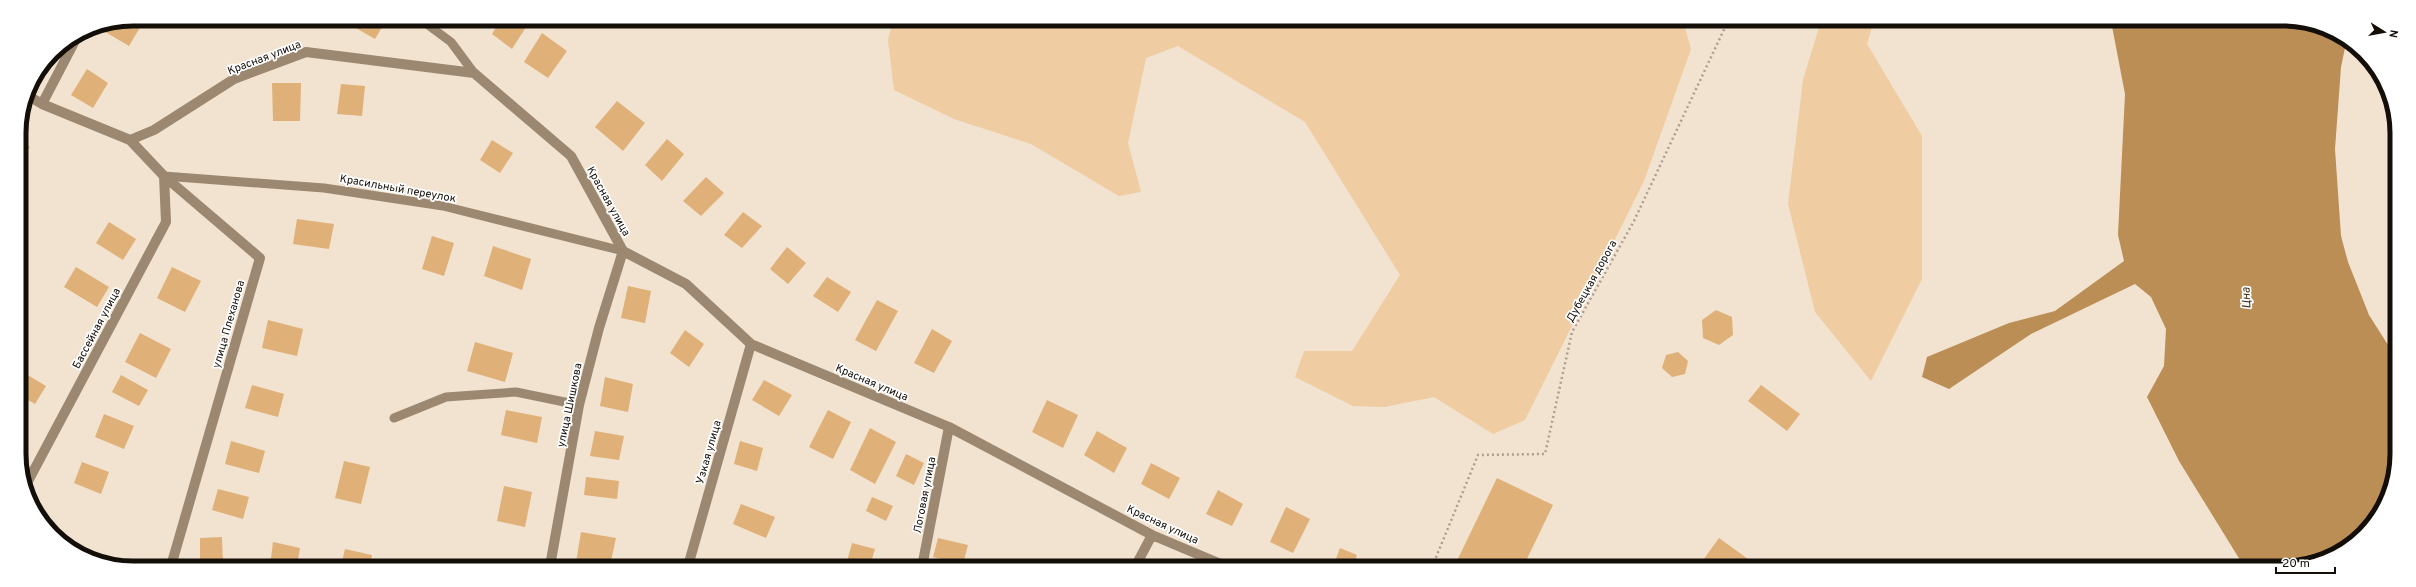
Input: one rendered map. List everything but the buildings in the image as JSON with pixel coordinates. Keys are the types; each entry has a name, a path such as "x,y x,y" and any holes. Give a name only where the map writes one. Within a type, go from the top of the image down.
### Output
{"street":[{"path":"42,104 73,45"},
{"name":"Красная улица","path":"130,140 154,130 234,79 306,52 474,73 571,156 623,251 686,284 751,344 949,427 1152,535 1214,561"},
{"path":"32,98 42,104 130,140"},
{"name":"улица Плеханова","path":"130,140 164,176 260,258 172,561"},
{"name":"Бассейная улица","path":"29,479 166,222 164,176"},
{"name":"улица Шишкова","path":"551,561 580,405 599,328 623,251"},
{"name":"Узкая улица","path":"689,561 751,344"},
{"name":"Логовая улица","path":"923,561 949,427"},
{"path":"1138,561 1152,535"}],"lane":[{"path":"429,26 451,42 474,73"},
{"name":"Красильный переулок","path":"164,176 324,188 443,206 623,251"},
{"path":"394,418 446,397 454,396 516,392 580,405"}],"path":[{"name":"Дубецкая дорога","path":"1434,561 1478,455 1545,454 1572,332 1634,221 1726,26"}],"shaded area":[{"path":"892,26 1684,26 1691,49 1644,181 1525,420 1493,434 1434,397 1384,407 1353,406 1295,377 1304,351 1352,351 1400,275 1305,122 1178,46 1146,58 1128,143 1141,192 1119,196 1031,144 954,119 894,90 888,40"},
{"path":"1819,26 1872,26 1867,44 1922,136 1922,279 1871,381 1815,312 1788,204 1803,80"}],"water":[{"name":"Цна","path":"2112,26 2297,27 2324,34 2345,46 2341,67 2335,149 2341,236 2348,262 2369,315 2390,348 2390,454 2388,475 2376,508 2359,530 2342,543 2324,553 2290,561 2241,561 2179,461 2147,397 2164,366 2166,329 2151,297 2135,284 2031,334 1949,389 1922,377 1927,357 2009,323 2055,311 2124,261 2118,235 2125,94"}]}
